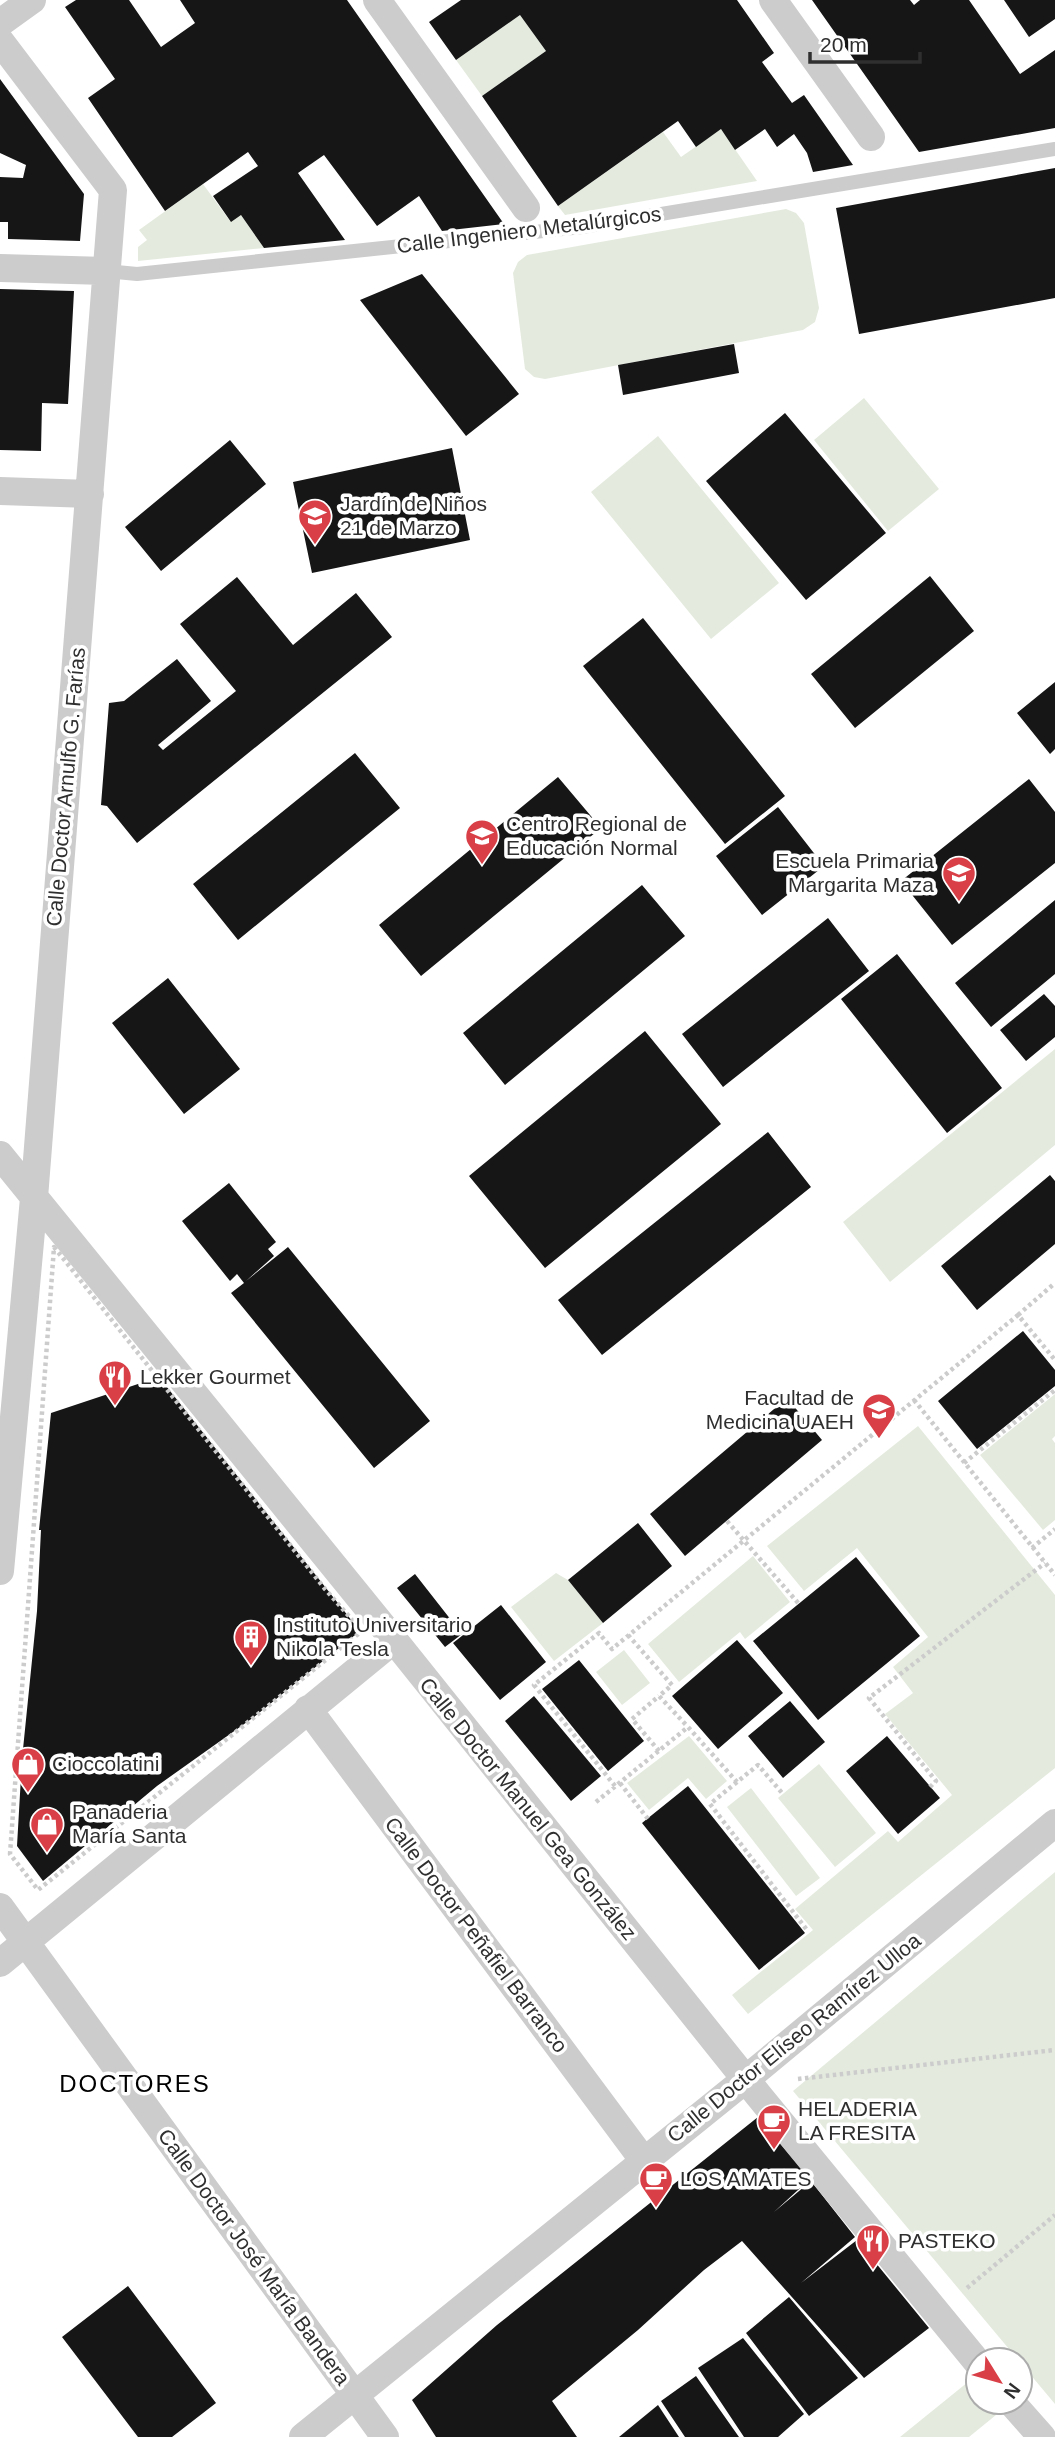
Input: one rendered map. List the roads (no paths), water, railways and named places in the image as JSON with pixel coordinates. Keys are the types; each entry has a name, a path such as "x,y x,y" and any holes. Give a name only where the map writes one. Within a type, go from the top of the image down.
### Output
{"street":[{"path":"0,23 32,0"},
{"path":"377,0 526,208"},
{"path":"773,0 871,137"},
{"name":"Calle Doctor Arnulfo G. Farías","path":"0,41 113,190 34,1198 0,1571"},
{"name":"Calle Ingeniero Metalúrgicos","path":"0,268 106,271"},
{"path":"0,491 90,494"},
{"name":"Calle Doctor Manuel Gea González","path":"0,1155 964,2346"},
{"path":"0,1963 394,1640"},
{"name":"Calle Doctor Peñafiel Barranco","path":"309,1709 644,2161"},
{"name":"Calle Doctor Elíseo Ramírez Ulloa","path":"303,2437 746,2079 1055,1823"},
{"name":"Calle Doctor José María Bandera","path":"0,1907 385,2437"},
{"path":"1024,2416 1042,2437"}],"lane":[{"name":"Calle Ingeniero Metalúrgicos","path":"106,271 137,274 582,227 1055,149"}],"place":[{"name":"Jardín de Niños 21 de Marzo","path":"315,546"},
{"name":"Centro Regional de Educación Normal","path":"482,866"},
{"name":"Escuela Primaria Margarita Maza","path":"959,903"},
{"name":"Lekker Gourmet","path":"115,1407"},
{"name":"Facultad de Medicina UAEH","path":"879,1440"},
{"name":"Instituto Universitario Nikola Tesla","path":"251,1667"},
{"name":"Cioccolatini","path":"28,1794"},
{"name":"Panaderia María Santa","path":"47,1854"},
{"name":"HELADERIA LA FRESITA","path":"774,2151"},
{"name":"LOS AMATES","path":"656,2209"},
{"name":"PASTEKO","path":"873,2271"}],"district":[{"name":"DOCTORES","path":"135,2084"}]}
